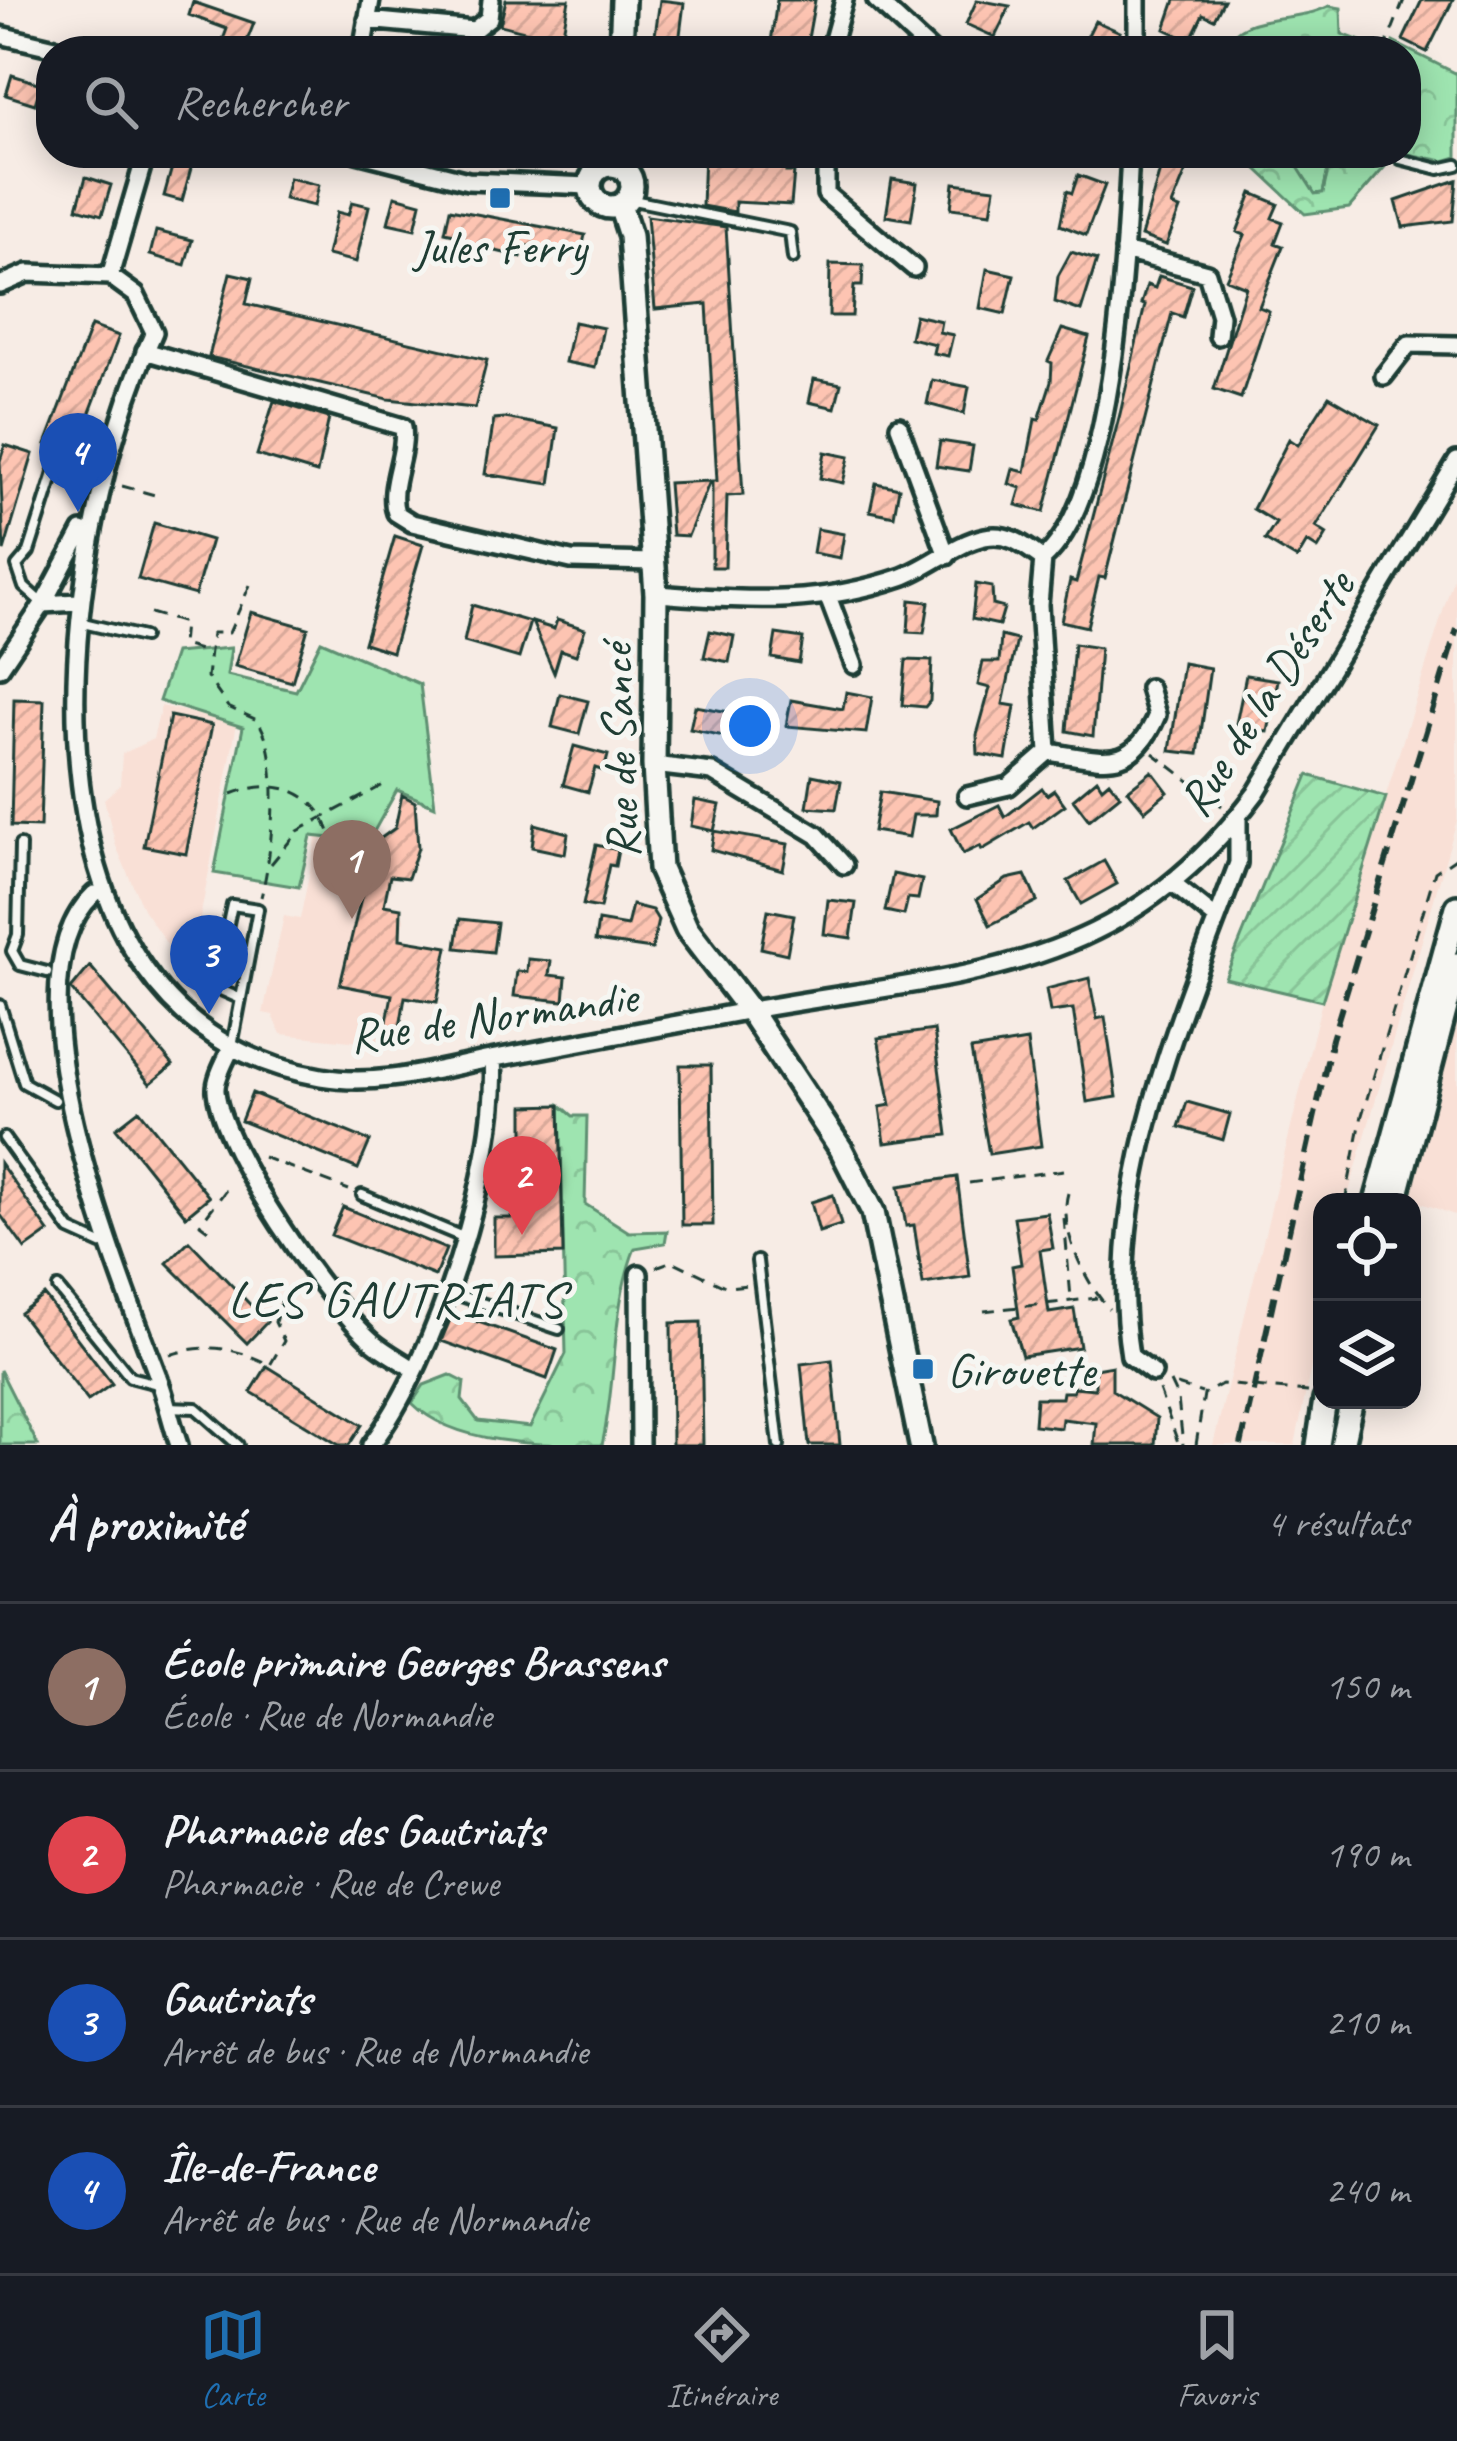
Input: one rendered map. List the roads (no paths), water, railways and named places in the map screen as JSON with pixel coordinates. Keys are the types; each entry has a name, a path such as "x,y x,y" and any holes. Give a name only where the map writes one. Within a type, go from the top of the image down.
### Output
{"street":[{"path":"365,36 371,0"},
{"path":"368,20 474,30 489,18 491,0"},
{"path":"622,0 622,36"},
{"path":"834,36 844,0"},
{"path":"876,0 915,36"},
{"path":"1137,0 1137,36"},
{"path":"0,35 36,43"},
{"path":"0,285 28,273 110,277 142,168"},
{"path":"416,168 468,181 589,186"},
{"path":"589,186 600,168"},
{"path":"589,186 597,202 624,202 631,179 624,168"},
{"path":"826,168 826,194 914,268"},
{"path":"1048,752 1039,605 1043,559 1067,533 1089,464 1113,359 1129,168"},
{"name":"Rue de Sancé","path":"624,202 656,594 654,765 660,869 672,903 750,1010 841,1149 873,1212 921,1445"},
{"path":"1124,251 1207,273 1220,316 1218,336"},
{"name":"Rue de Normandie","path":"110,277 136,295 154,332 98,479 87,524 76,622 70,788 94,894 121,945 153,988 231,1048 287,1069 364,1081 750,1010"},
{"path":"1384,376 1409,344 1457,345"},
{"path":"145,351 403,427 405,443 392,502 396,513 412,523 571,560 653,562"},
{"path":"899,426 947,556"},
{"name":"Rue de la Déserte","path":"750,1010 1030,960 1098,934 1173,884 1238,818 1457,461"},
{"path":"0,668 43,604 87,524"},
{"path":"656,594 782,602 829,599 947,556 983,537 1002,536 1043,559"},
{"path":"829,599 854,664"},
{"path":"43,604 78,602"},
{"path":"967,796 1009,786 1048,752 1101,760 1133,756 1144,746 1157,715 1149,688"},
{"path":"654,765 712,772 817,835 844,865"},
{"path":"1153,1373 1130,1356 1126,1328 1130,1210 1149,1120 1238,863 1238,818"},
{"path":"1173,884 1217,919"},
{"path":"94,894 69,912 55,933 43,1016 56,1100 100,1244 160,1384 178,1445"},
{"path":"1378,1193 1457,907"},
{"path":"1397,1193 1457,965"},
{"path":"231,1048 215,1088 262,1196 339,1304 374,1343 412,1368"},
{"path":"371,1445 412,1368 465,1238 490,1150 496,1103 493,1059"},
{"path":"639,1274 640,1445"},
{"path":"1318,1445 1322,1409"},
{"path":"1342,1445 1350,1409"}],"lane":[{"path":"1421,167 1457,165"},
{"path":"624,202 790,232 793,258"},
{"path":"43,604 24,586 16,566 29,552 56,467"},
{"path":"76,622 143,637"},
{"path":"20,845 18,935 12,951 20,965 47,972"},
{"path":"231,1048 241,999 258,909 232,905 214,987 241,999"},
{"path":"0,1005 24,1083 56,1100"},
{"path":"4,1138 70,1230 100,1244"},
{"path":"362,1195 465,1238"},
{"path":"757,1261 779,1445"},
{"path":"58,1288 130,1377 160,1384"},
{"path":"445,1290 559,1329"},
{"path":"165,1407 196,1408 238,1445"}],"railway":[{"path":"1241,1445 1332,1039 1457,629"}],"place":[{"name":"Jules Ferry","path":"500,198"},
{"name":"Île-de-France","path":"78,512"},
{"name":"École primaire Georges Brassens","path":"352,919"},
{"name":"Gautriats","path":"209,1014"},
{"name":"Pharmacie des Gautriats","path":"522,1235"},
{"name":"Girouette","path":"923,1369"}],"district":[{"name":"LES GAUTRIATS","path":"397,1298"}]}
